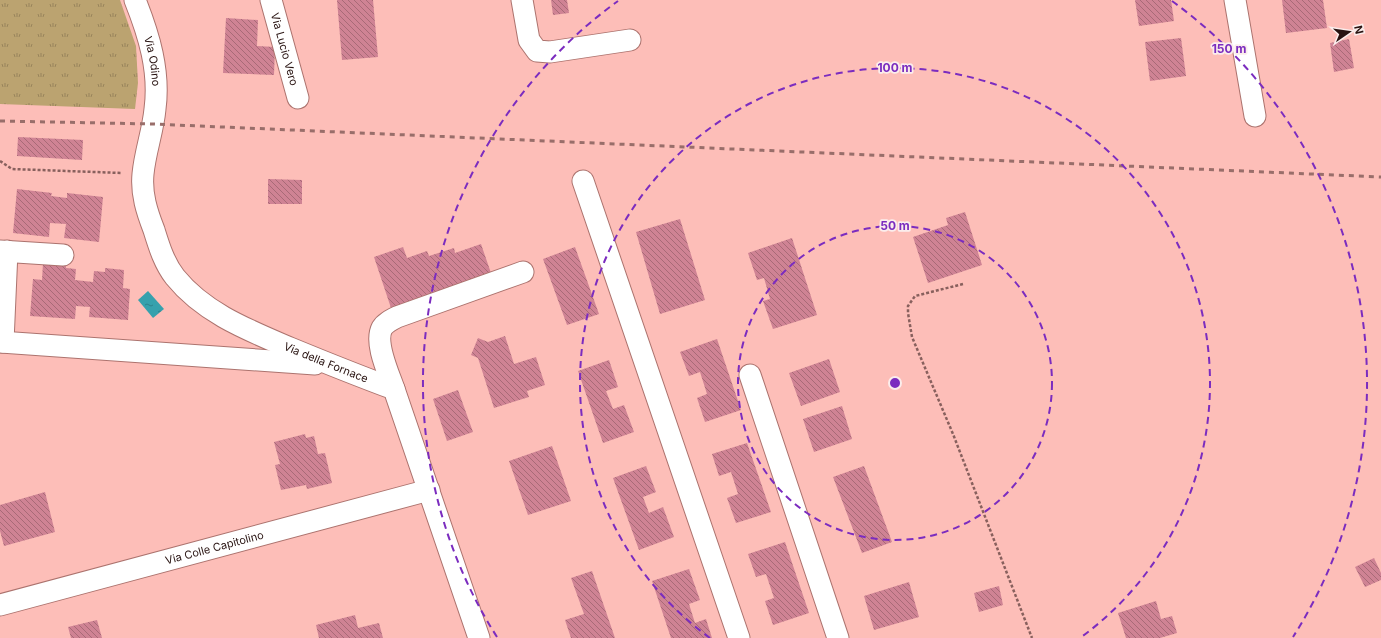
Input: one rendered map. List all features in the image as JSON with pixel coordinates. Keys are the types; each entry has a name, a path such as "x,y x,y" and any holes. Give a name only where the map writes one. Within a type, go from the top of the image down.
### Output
{"street":[{"name":"Via Odino","path":"135,0 147,30 155,70 155,109 153,124"},
{"name":"Via Lucio Vero","path":"271,0 298,98"},
{"path":"522,0 529,40 537,51 550,52 630,40"},
{"path":"1235,0 1254,116"},
{"name":"Via della Fornace","path":"153,124 143,174 145,204 158,244 174,276 202,303 236,324 332,365 394,389"},
{"path":"583,181 739,638"},
{"path":"63,255 4,251 1,342 332,365"},
{"path":"479,638 394,389 380,344 381,332 386,324 397,317 523,272"},
{"path":"750,375 838,638"},
{"name":"Via Colle Capitolino","path":"0,605 429,490"}],"path":[{"path":"0,161 12,169 143,174"},
{"path":"963,284 915,296 908,306 908,320 916,346 953,434 1032,638"}],"green space":[{"path":"0,0 120,0 136,46 138,83 135,109 0,104"}],"water":[{"path":"148,291 164,309 153,318 138,300"}],"building":[{"path":"337,0 373,0 378,57 342,60"},
{"path":"551,0 567,0 569,13 553,15"},
{"path":"1135,0 1171,0 1174,21 1139,26"},
{"path":"1282,0 1323,0 1327,28 1286,33"},
{"path":"226,18 258,20 257,46 275,47 274,75 223,73"},
{"path":"1181,38 1186,76 1150,81 1145,42"},
{"path":"1349,39 1354,68 1334,72 1330,43"},
{"path":"18,137 83,140 82,160 17,156"},
{"path":"268,179 302,180 302,204 268,204"},
{"path":"17,189 52,193 51,196 67,198 67,193 103,197 99,242 64,238 66,224 50,223 49,237 13,233"},
{"path":"965,212 982,265 928,283 913,237 948,225 946,218"},
{"path":"680,219 705,300 660,314 636,232"},
{"path":"792,238 817,315 773,329 763,301 770,299 764,278 757,280 748,253"},
{"path":"481,244 491,273 391,308 374,257 403,247 407,258 427,251 429,256 454,248 455,253"},
{"path":"575,247 599,314 567,325 543,259"},
{"path":"43,263 66,265 66,268 76,269 75,280 93,282 94,271 105,272 105,268 124,270 123,288 130,289 128,320 89,317 90,307 76,306 75,319 30,316 33,279 42,280"},
{"path":"505,336 514,364 536,357 545,385 527,391 529,397 494,408 478,358 471,355 478,338 488,342"},
{"path":"717,339 741,410 705,422 697,398 707,394 700,372 689,376 680,352"},
{"path":"829,359 840,392 801,406 789,373"},
{"path":"609,360 618,387 606,391 613,409 624,405 634,432 603,443 578,371"},
{"path":"458,390 473,432 447,441 433,399"},
{"path":"842,406 852,439 814,452 803,419"},
{"path":"305,434 306,438 314,436 318,454 325,453 332,483 307,489 306,485 281,490 275,465 280,464 274,442"},
{"path":"747,443 771,512 736,523 727,498 738,494 731,472 719,476 712,454"},
{"path":"552,446 571,501 528,515 509,461"},
{"path":"646,466 656,492 643,497 649,513 663,507 674,537 639,550 613,478"},
{"path":"864,466 892,542 862,553 833,477"},
{"path":"45,492 55,532 4,546 0,531 0,505"},
{"path":"785,542 809,613 773,625 765,601 774,598 766,574 756,577 748,554"},
{"path":"1374,558 1381,573 1381,580 1365,587 1355,567"},
{"path":"689,569 700,600 689,604 695,623 706,619 712,638 671,638 652,581"},
{"path":"592,571 615,638 571,638 565,620 584,614 571,578"},
{"path":"909,582 919,617 874,630 864,596"},
{"path":"999,586 1003,605 979,612 974,593"},
{"path":"1156,601 1161,619 1172,616 1177,633 1160,638 1126,638 1118,613"},
{"path":"355,615 358,628 379,623 383,638 319,638 316,625"},
{"path":"97,620 102,638 71,638 68,627"}],"railway":[{"path":"0,121 153,124 1381,177"}]}
